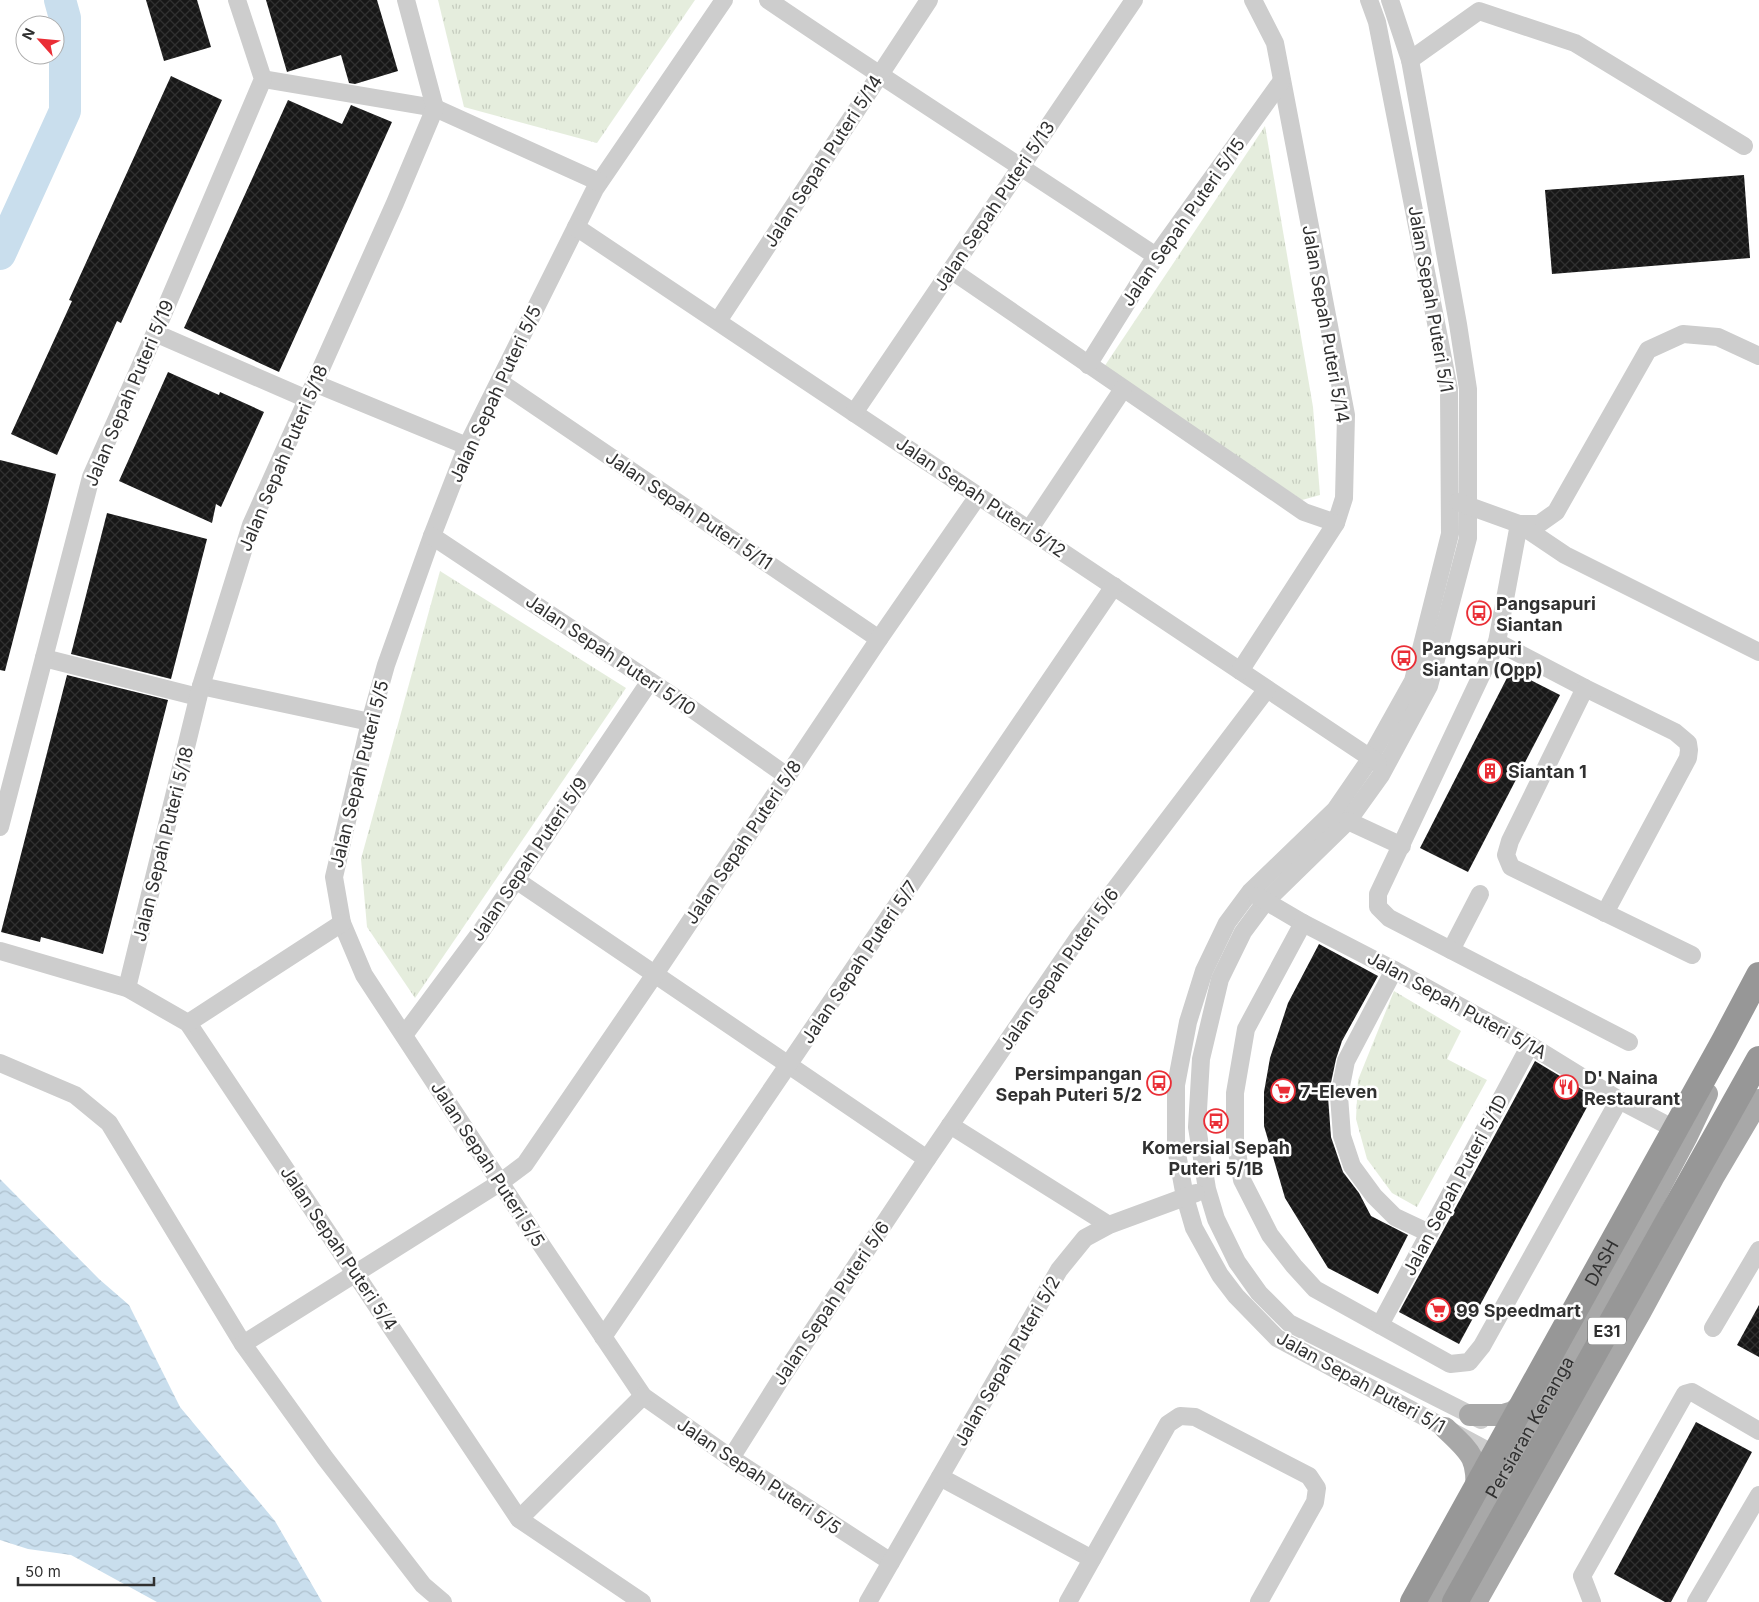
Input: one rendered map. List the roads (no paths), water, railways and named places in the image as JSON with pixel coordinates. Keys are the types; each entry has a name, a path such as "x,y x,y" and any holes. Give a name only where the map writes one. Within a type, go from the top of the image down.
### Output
{"highway":[{"name":"DASH","path":"1413,1602 1715,1058 1759,975"},
{"name":"E31","path":"1455,1602 1759,1059"}],"main road":[{"name":"Persiaran Kenanga","path":"1429,1602 1521,1453 1687,1136 1759,983"},
{"path":"1476,1602 1641,1311 1712,1178 1759,1100"},
{"path":"1463,1602 1519,1496 1526,1476 1521,1453 1553,1438 1664,1242 1712,1178"},
{"path":"1470,1415 1504,1415 1513,1412 1527,1401 1588,1323"},
{"path":"1429,1602 1476,1493 1477,1470 1469,1452 1445,1428"}],"street":[{"path":"237,0 263,79 435,108 599,182"},
{"path":"406,0 435,108"},
{"name":"Jalan Sepah Puteri 5/5","path":"724,0 599,182 467,446 432,536 386,665 370,722 334,877 342,923 364,975 643,1396 731,1458 891,1562"},
{"path":"768,0 879,76 1021,166 1156,256"},
{"name":"Jalan Sepah Puteri 5/14","path":"718,321 929,0"},
{"name":"Jalan Sepah Puteri 5/13","path":"854,413 1134,0"},
{"name":"Jalan Sepah Puteri 5/14","path":"1240,671 1336,523 1344,498 1346,415 1274,43 1253,0"},
{"name":"Jalan Sepah Puteri 5/1","path":"1370,0 1379,32 1449,389 1450,534 1413,681 1370,758 1335,810 1250,892 1227,923 1204,971 1188,1022 1176,1085 1176,1148 1185,1197 1194,1228 1220,1275 1236,1296 1277,1338 1445,1428 1521,1453"},
{"path":"1390,0 1410,60 1468,389 1468,538 1429,686 1385,768 1348,821 1266,901 1244,932 1220,979 1202,1059 1196,1120 1207,1188 1216,1218 1236,1262 1259,1293 1289,1324 1470,1415 1521,1453"},
{"path":"1410,60 1479,11 1575,43 1744,146"},
{"name":"Jalan Sepah Puteri 5/19","path":"0,827 91,477 155,333 263,79"},
{"name":"Jalan Sepah Puteri 5/15","path":"1088,365 1156,256 1281,82"},
{"name":"Jalan Sepah Puteri 5/18","path":"128,988 200,692 251,525 395,203 435,108"},
{"name":"Jalan Sepah Puteri 5/12","path":"576,227 1385,768"},
{"path":"951,270 1304,512 1336,523"},
{"path":"155,333 310,391 467,446"},
{"path":"1519,524 1539,524 1556,512 1648,350 1683,334 1718,337 1759,356"},
{"name":"Jalan Sepah Puteri 5/11","path":"500,382 879,639"},
{"path":"1029,530 1123,389"},
{"name":"Jalan Sepah Puteri 5/8","path":"243,1344 501,1182 525,1164 655,974 879,639 978,496"},
{"path":"1451,499 1519,524 1565,555 1757,646"},
{"path":"1519,524 1497,642 1378,894 1378,907 1389,918 1629,1042"},
{"name":"Jalan Sepah Puteri 5/10","path":"432,536 650,681 788,776"},
{"name":"Jalan Sepah Puteri 5/7","path":"603,1337 1114,586"},
{"path":"1497,642 1675,732 1688,743 1688,758 1606,913"},
{"path":"44,658 200,692 370,722"},
{"name":"Jalan Sepah Puteri 5/9","path":"404,1035 480,933 650,681"},
{"path":"1585,688 1510,840 1506,855 1512,867 1692,955"},
{"name":"Jalan Sepah Puteri 5/6","path":"731,1458 782,1377 927,1159 1078,938 1267,689"},
{"path":"1348,821 1402,846"},
{"path":"516,880 927,1159"},
{"name":"Jalan Sepah Puteri 5/1A","path":"1250,892 1302,923 1394,970 1530,1044 1619,1100 1687,1136"},
{"path":"1451,950 1480,894"},
{"path":"188,1023 342,923"},
{"path":"1302,923 1246,1029 1235,1093 1235,1141 1242,1180 1270,1235 1315,1289 1450,1364 1469,1362 1482,1346 1619,1100"},
{"name":"Jalan Sepah Puteri 5/4","path":"0,952 128,988 188,1023 519,1519 642,1602"},
{"path":"1394,970 1346,1061 1339,1096 1342,1136 1352,1166 1374,1196 1395,1217 1429,1233"},
{"name":"Jalan Sepah Puteri 5/1D","path":"1380,1325 1530,1044"},
{"path":"0,1063 76,1094 109,1123 243,1344 325,1458 423,1585 443,1602"},
{"path":"950,1125 1109,1225"},
{"name":"Jalan Sepah Puteri 5/2","path":"868,1602 1059,1270 1085,1238 1109,1225 1207,1188"},
{"path":"1713,1328 1759,1250"},
{"path":"1591,1602 1582,1576 1685,1394 1692,1392 1759,1431"},
{"path":"519,1519 643,1396"},
{"path":"1068,1602 1168,1424 1180,1416 1195,1418 1309,1476 1316,1488 1315,1502 1260,1602"},
{"path":"940,1477 1092,1559"},
{"path":"1696,1602 1759,1495"}],"water":[{"path":"0,1179 99,1279 129,1305 180,1407 275,1521 322,1602 157,1602 71,1555 28,1549 0,1540"}],"waterway":[{"path":"0,254 65,111 65,18 60,0"}],"place":[{"name":"Pangsapuri Siantan","path":"1479,613"},
{"name":"Pangsapuri Siantan (Opp)","path":"1404,658"},
{"name":"Siantan 1","path":"1490,771"},
{"name":"Persimpangan Sepah Puteri 5/2","path":"1159,1083"},
{"name":"D' Naina Restaurant","path":"1566,1087"},
{"name":"7-Eleven","path":"1283,1091"},
{"name":"Komersial Sepah Puteri 5/1B","path":"1216,1121"},
{"name":"99 Speedmart","path":"1438,1310"}]}
